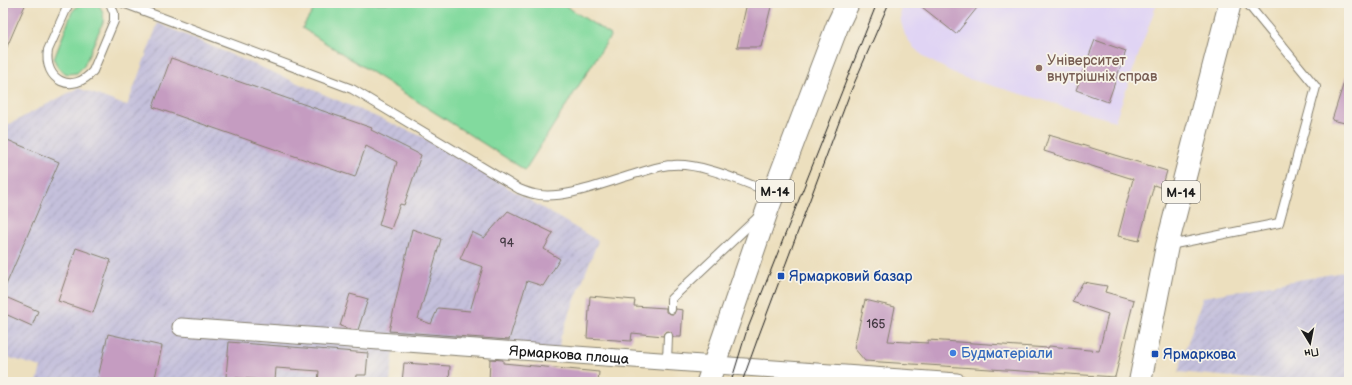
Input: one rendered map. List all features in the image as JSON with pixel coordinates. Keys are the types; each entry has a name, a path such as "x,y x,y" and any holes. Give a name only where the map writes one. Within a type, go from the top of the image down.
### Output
{"main road":[{"name":"М-14","path":"711,373 771,201 838,24 848,3"},
{"name":"М-14","path":"1140,382 1167,246 1230,3"}],"street":[{"name":"Ярмаркова площа","path":"181,327 666,361 711,373 957,382"}],"lane":[{"path":"69,3 48,50 47,58 51,73 57,79 72,84 84,80 93,71 114,21 114,13 110,3"},
{"path":"123,3 352,89 519,189 535,194 550,195 569,193 655,168 673,165 693,166 710,170 771,201 671,299 671,309"},
{"path":"1167,246 1279,223 1316,87 1247,3"},
{"path":"666,361 668,336"}],"shaded area":[{"name":"Університет внутрішніх справ","path":"902,3 1157,3 1115,121 962,77 927,59 914,48 905,35 901,22 900,10"},
{"path":"158,23 423,137 598,241 560,338 558,360 394,350 390,382 37,382 41,367 3,356 4,127 78,88 127,106"},
{"path":"1349,271 1349,382 1286,382 1178,372 1203,297"}],"green space":[{"path":"80,3 98,4 103,13 103,22 84,66 77,73 68,74 58,68 54,59 72,12"},
{"path":"318,3 561,3 611,35 525,170 302,28"}],"building":[{"path":"3,3 26,3 3,56"},
{"path":"747,3 772,3 761,47 737,47"},
{"path":"917,3 981,3 956,34"},
{"path":"1095,40 1126,51 1108,102 1076,90"},
{"path":"171,58 372,128 371,130 421,155 404,205 400,204 391,229 379,225 397,162 366,146 355,177 153,107"},
{"path":"1346,76 1349,77 1349,124 1332,120"},
{"path":"1049,135 1167,171 1162,188 1154,185 1139,241 1118,236 1133,179 1044,151"},
{"path":"3,138 59,162 3,292"},
{"path":"508,211 553,233 544,249 560,259 543,286 527,281 509,340 389,331 412,229 441,239 418,319 431,324 438,308 470,311 483,267 460,259 472,232 484,238"},
{"path":"76,248 111,260 93,313 58,301"},
{"path":"1083,282 1107,286 1105,292 1134,300 1115,377 865,361 854,348 865,300 895,307 888,341 928,343 928,340 1048,348 1049,346 1099,351 1108,314 1072,302"},
{"path":"350,294 368,299 358,330 340,326"},
{"path":"3,296 38,311 32,326 3,313"},
{"path":"590,296 635,300 634,306 666,308 666,312 671,314 674,314 676,309 683,310 681,337 673,337 671,332 668,331 664,333 663,336 632,333 631,341 587,338"},
{"path":"108,334 162,346 154,382 97,382"},
{"path":"229,342 368,353 366,375 356,375 355,382 318,382 319,371 276,368 275,381 226,377"},
{"path":"490,359 503,360 503,363 599,372 598,382 489,382"},
{"path":"404,363 450,366 449,382 402,382"}],"tram line":[{"path":"731,382 746,333 877,3"},
{"path":"742,382 850,93 889,3"}],"place":[{"name":"Університет внутрішніх справ","path":"1039,68"},
{"name":"Ярмарковий базар","path":"781,276"},
{"name":"Будматеріали","path":"953,353"},
{"name":"Ярмаркова","path":"1155,354"}]}
